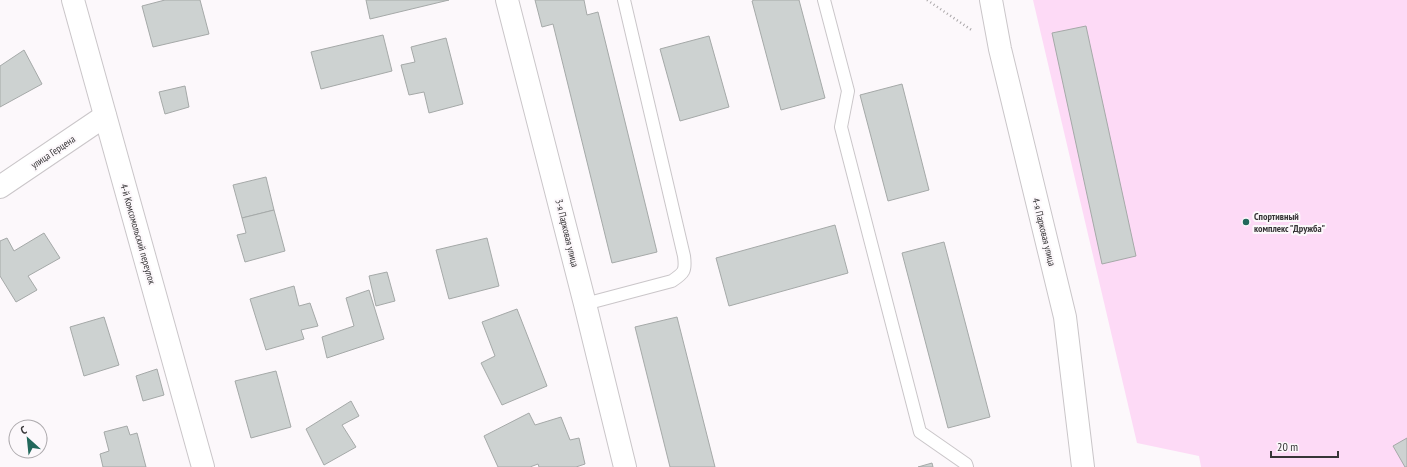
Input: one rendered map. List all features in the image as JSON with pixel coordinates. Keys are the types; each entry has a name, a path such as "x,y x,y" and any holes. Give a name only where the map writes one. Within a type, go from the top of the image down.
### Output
{"street":[{"name":"3-я Парковая улица","path":"507,0 625,467"},
{"name":"4-я Парковая улица","path":"991,0 1000,49 1065,317 1083,467"},
{"name":"4-й Комсомольский переулок","path":"69,1 105,116 203,467"},
{"name":"улица Герцена","path":"0,187 105,116"}],"lane":[{"path":"585,304 672,281 682,274 685,268 684,256 624,0"},
{"path":"824,0 848,91 840,126 920,432 966,464 967,467"}],"path":[{"path":"927,0 1000,49"}],"shaded area":[{"name":"Спортивный комплекс \"Дружба\"","path":"1033,0 1407,0 1407,467 1201,467 1199,456 1137,443"}],"building":[{"path":"165,0 200,0 209,34 153,47 142,6"},
{"path":"366,0 449,0 370,19"},
{"path":"535,0 584,0 587,15 598,12 657,252 612,263 553,24 542,27"},
{"path":"799,0 825,98 781,110 752,1"},
{"path":"1086,26 1136,256 1102,264 1052,33"},
{"path":"383,35 392,71 321,89 311,52"},
{"path":"709,36 729,107 680,121 660,49"},
{"path":"446,38 463,104 429,113 424,92 409,95 401,65 415,62 411,47"},
{"path":"24,50 42,84 0,107 0,66"},
{"path":"902,84 929,190 888,201 860,95"},
{"path":"185,86 189,107 165,114 159,92"},
{"path":"266,177 274,210 242,218 233,185"},
{"path":"274,210 285,251 245,262 237,235 246,233 242,218"},
{"path":"835,225 848,273 729,306 716,258"},
{"path":"44,233 60,258 28,276 37,290 16,302 0,276 0,241 7,238 14,251"},
{"path":"487,238 499,286 449,299 436,250"},
{"path":"944,242 990,417 948,428 902,253"},
{"path":"387,272 395,301 376,306 369,276"},
{"path":"294,286 299,306 310,303 318,326 301,330 304,339 266,350 250,299"},
{"path":"369,290 384,339 327,358 322,337 354,326 346,298"},
{"path":"517,309 547,386 502,405 481,363 495,356 482,322"},
{"path":"104,317 119,365 84,376 70,327"},
{"path":"677,317 715,467 670,467 635,327"},
{"path":"157,369 164,395 143,401 136,376"},
{"path":"276,371 291,427 251,438 235,381"},
{"path":"351,401 359,416 342,425 356,447 324,465 306,429"},
{"path":"529,413 535,425 561,417 570,440 579,438 585,464 576,467 539,467 538,464 530,467 498,467 484,436"},
{"path":"127,426 130,435 137,433 146,467 103,467 100,454 109,451 104,432"},
{"path":"1407,438 1407,467 1405,467 1393,446"},
{"path":"932,463 933,467 918,467"}],"place":[{"name":"Спортивный комплекс \"Дружба\"","path":"1246,222"}]}
